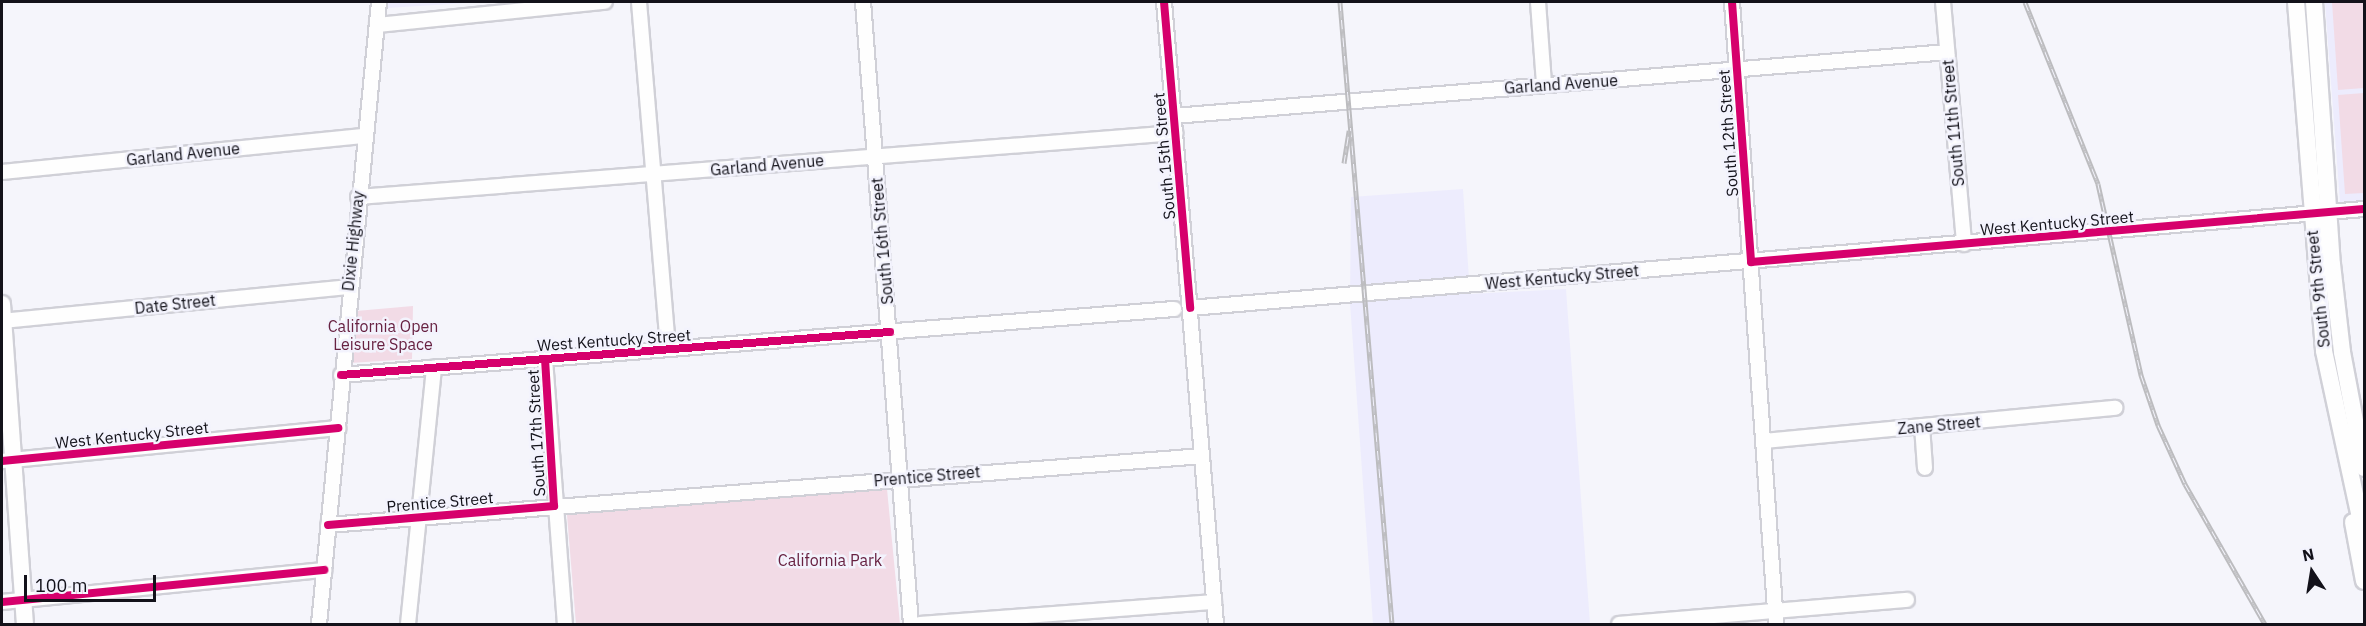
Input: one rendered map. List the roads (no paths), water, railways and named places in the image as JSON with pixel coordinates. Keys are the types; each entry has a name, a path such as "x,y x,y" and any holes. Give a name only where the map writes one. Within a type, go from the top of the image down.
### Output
{"main road":[{"name":"South 9th Street","path":"2296,2 2319,213 2364,468"},
{"name":"South 9th Street","path":"2314,2 2324,351 2346,467 2364,536"},
{"path":"2,315 7,461 25,624"},
{"path":"2346,467 2364,580"}],"street":[{"name":"Dixie Highway","path":"319,624 338,428 348,287 379,2"},
{"path":"377,25 605,2"},
{"path":"639,2 668,349"},
{"name":"South 16th Street","path":"863,2 902,478 911,624"},
{"name":"South 15th Street","path":"1164,2 1216,624"},
{"path":"1538,2 1544,84"},
{"name":"South 12th Street","path":"1732,2 1776,617"},
{"name":"South 11th Street","path":"1943,2 1964,244"},
{"name":"Garland Avenue","path":"1174,116 1947,52"},
{"name":"Garland Avenue","path":"358,197 1176,133"},
{"name":"Garland Avenue","path":"2,172 365,136"},
{"name":"West Kentucky Street","path":"1190,308 2364,209"},
{"name":"Date Street","path":"2,315 348,287"},
{"name":"West Kentucky Street","path":"341,375 1174,309"},
{"name":"South 17th Street","path":"545,359 554,506 565,624"},
{"path":"408,624 434,367"},
{"name":"Zane Street","path":"1764,441 2115,408"},
{"path":"1922,426 1925,468"},
{"name":"West Kentucky Street","path":"7,461 338,428"},
{"name":"Prentice Street","path":"328,525 1202,456"},
{"path":"2,602 324,570"},
{"path":"1619,624 1776,617 1907,600"},
{"path":"920,624 1214,602"}],"railway":[{"path":"1340,2 1392,624"},
{"path":"2025,2 2098,184 2141,375 2158,425 2185,484 2265,624"},
{"path":"1344,163 1349,130"}],"park label":[{"name":"California Open Leisure Space","path":"383,335"},
{"name":"California Park","path":"830,560"}]}
